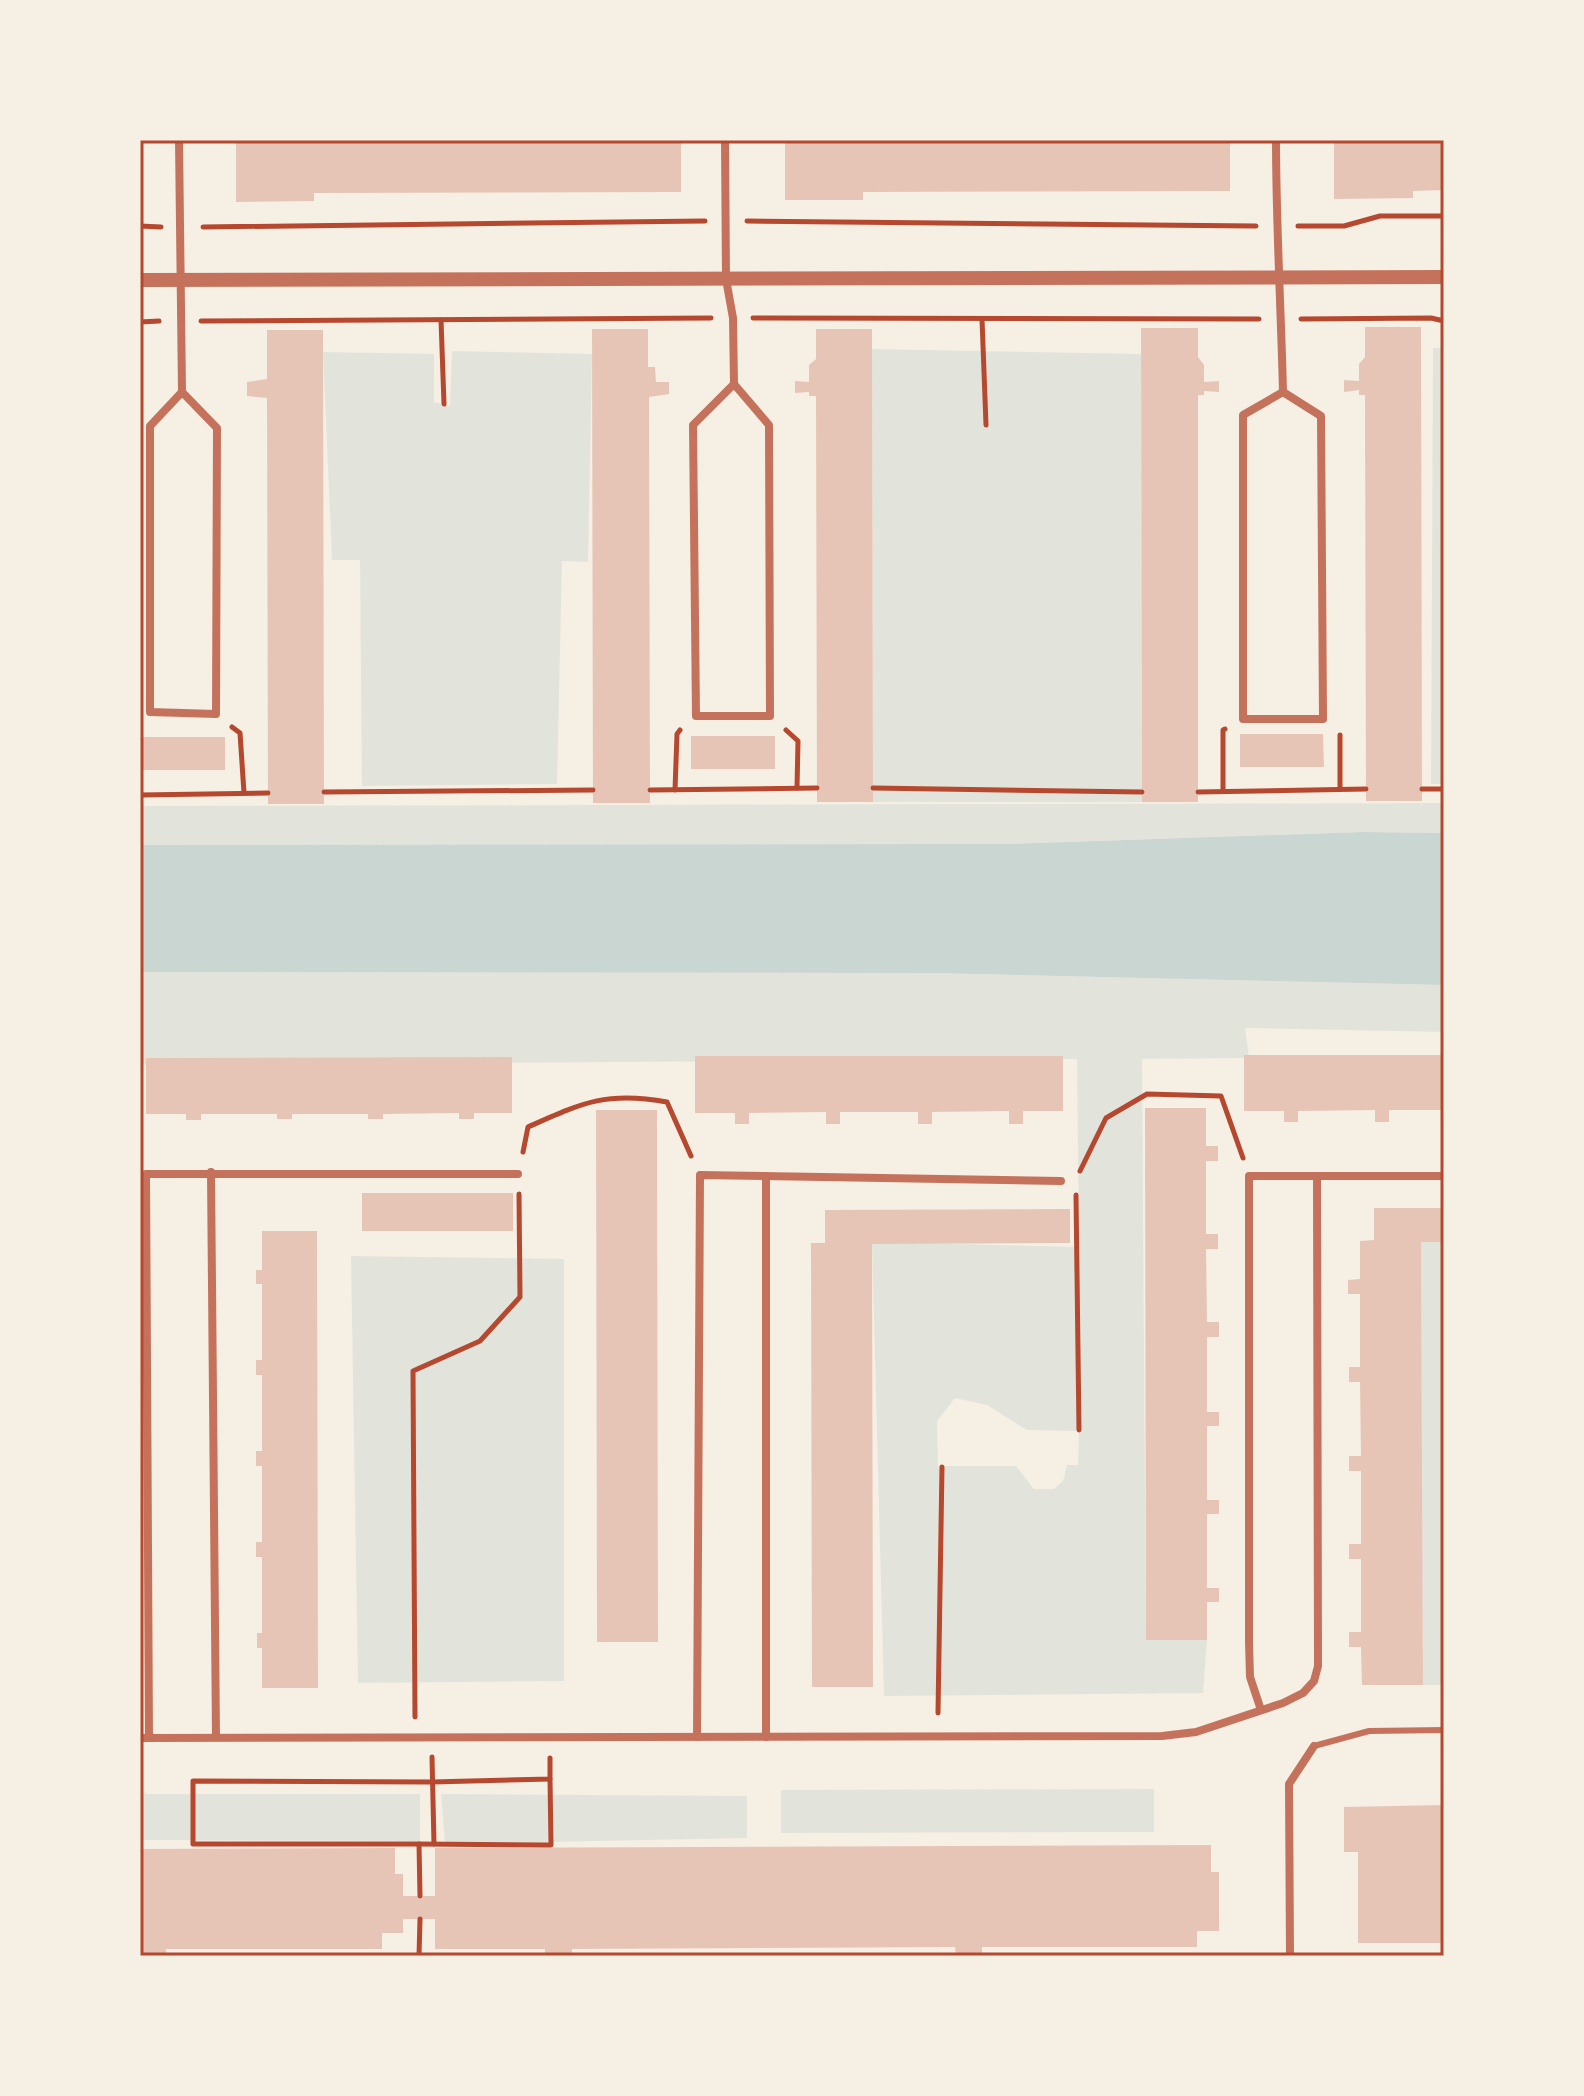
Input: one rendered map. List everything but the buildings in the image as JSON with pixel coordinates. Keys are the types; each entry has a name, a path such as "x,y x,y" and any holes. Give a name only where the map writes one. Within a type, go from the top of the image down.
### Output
{"street":[{"path":"179,140 182,392 150,426 150,712 216,714 217,428 182,392"},
{"path":"725,140 726,279 733,318 734,384 769,425 770,716 696,716 693,425 734,384"},
{"path":"1276,140 1276,227 1281,278 1283,392"},
{"path":"140,280 1444,277"},
{"path":"1283,392 1321,416 1323,719 1243,719 1243,415 1283,392"},
{"path":"211,1172 216,1737"},
{"path":"518,1174 146,1174 144,1738 1162,1736 1196,1732 1303,1693 1314,1681 1318,1666 1317,1176"},
{"path":"697,1737 700,1175 1061,1181"},
{"path":"766,1176 766,1737"},
{"path":"1261,1710 1250,1677 1249,1176 1444,1176"},
{"path":"1290,1956 1289,1784 1314,1746"}],"lane":[{"path":"1314,1746 1369,1731 1444,1730"}],"path":[{"path":"140,226 725,221 1276,227 1344,226 1380,216 1444,216"},
{"path":"140,322 733,318 1431,318 1444,321"},
{"path":"982,319 986,425"},
{"path":"441,320 444,404"},
{"path":"216,714 240,733 245,793"},
{"path":"675,790 677,734 696,716"},
{"path":"770,716 798,741 797,788"},
{"path":"1223,791 1223,730 1243,719"},
{"path":"1323,719 1340,730 1340,789"},
{"path":"650,790 817,788"},
{"path":"873,788 1142,792"},
{"path":"1198,792 1366,789"},
{"path":"1422,789 1444,789"},
{"path":"324,792 593,790"},
{"path":"140,795 268,793"},
{"path":"1079,1430 1076,1181 1106,1118 1147,1094 1221,1096 1249,1176"},
{"path":"415,1737 413,1371 480,1341 520,1297 518,1174 528,1127 584,1102 632,1096 667,1102 700,1175"},
{"path":"937,1736 942,1467"},
{"path":"432,1737 434,1844"},
{"path":"550,1737 551,1845 193,1844 193,1781 550,1779"},
{"path":"419,1844 420,1896"},
{"path":"419,1956 420,1919"}],"shaded area":[{"path":"1433,348 1444,348 1444,784 1431,784"},
{"path":"872,349 1141,354 1142,802 873,802"},
{"path":"452,351 592,354 588,562 562,561 557,784 362,786 360,560 332,560 323,352 434,354 434,402 450,406"},
{"path":"1444,803 1444,833 1363,832 1010,844 140,845 140,806"},
{"path":"1363,832 1444,833 1444,985 934,973 140,972 140,845 1010,844"},
{"path":"140,972 934,973 1444,985 1444,1032 1245,1028 1249,1058 1142,1059 1146,1640 1207,1640 1203,1693 884,1696 872,1242 1079,1247 1077,1059 140,1065","holes":["955,1398 987,1405 1027,1430 1079,1431 1078,1465 1067,1465 1063,1481 1054,1489 1034,1489 1016,1466 938,1466 937,1421"]},
{"path":"1421,1240 1444,1241 1444,1685 1423,1685"},
{"path":"351,1256 564,1259 564,1681 358,1683"},
{"path":"1154,1789 1154,1832 781,1833 781,1790"},
{"path":"140,1794 420,1794 420,1841 140,1840"},
{"path":"441,1794 747,1796 747,1838 445,1844"}]}
